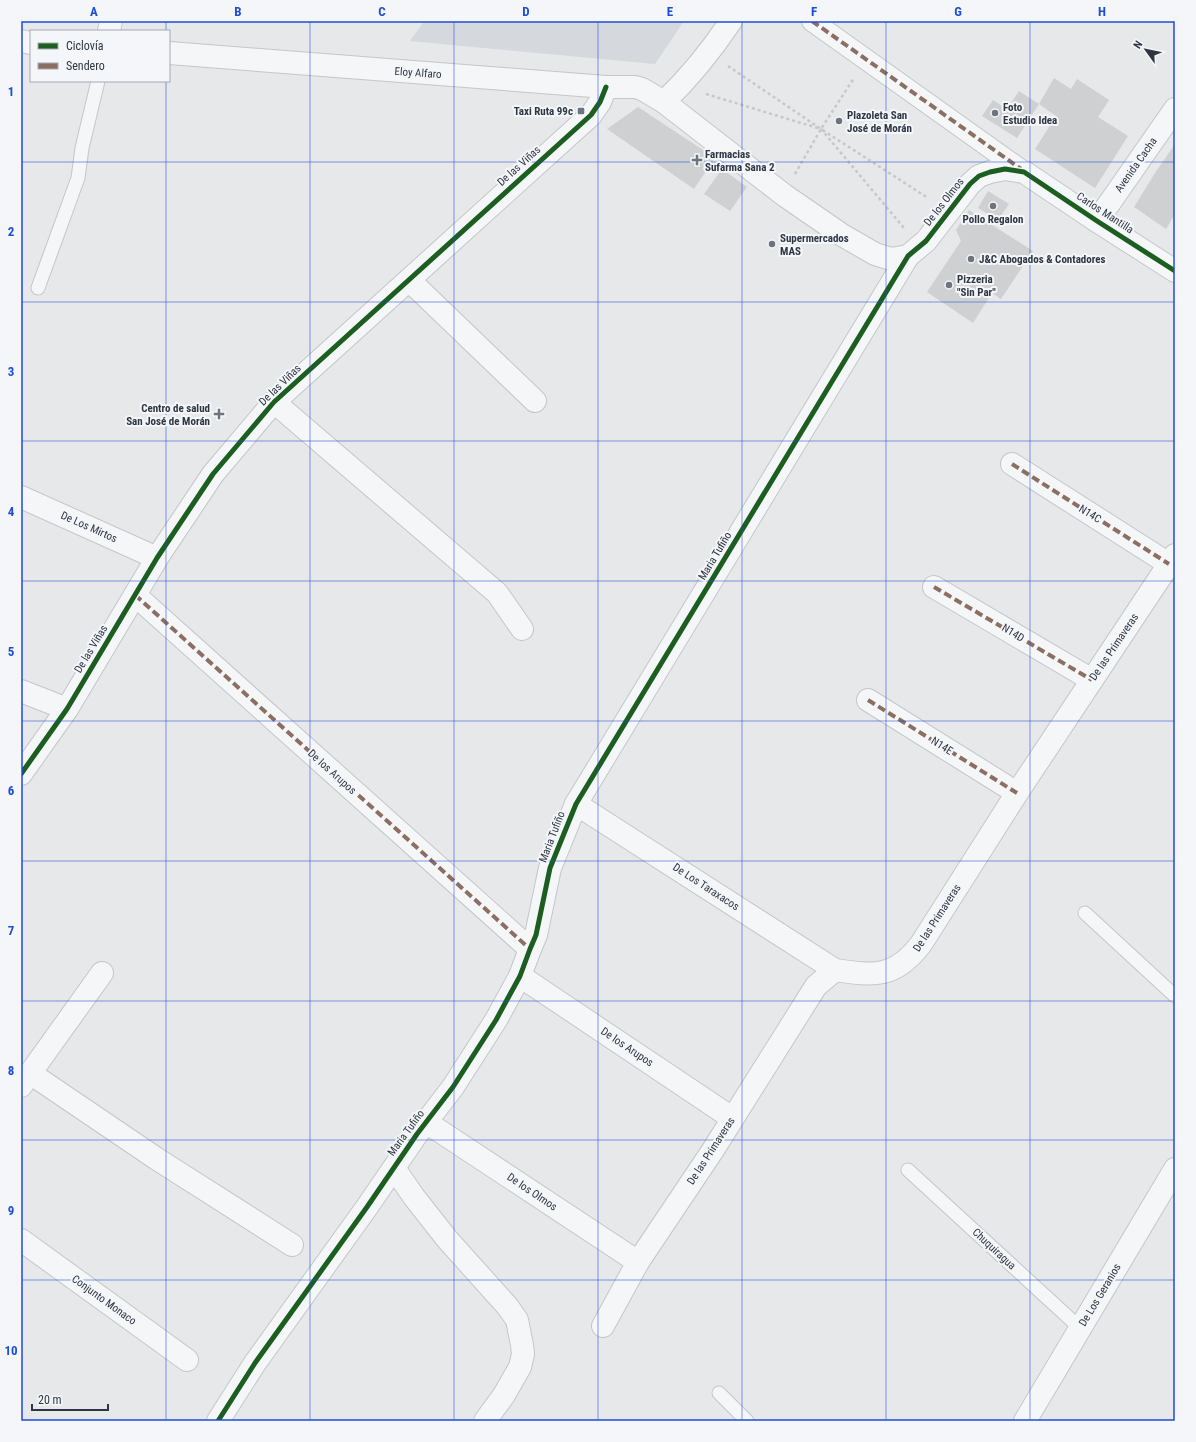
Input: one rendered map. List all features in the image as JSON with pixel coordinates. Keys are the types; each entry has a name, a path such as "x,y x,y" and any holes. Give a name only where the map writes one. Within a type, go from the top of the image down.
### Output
{"street":[{"path":"664,102 683,84 709,53 731,21"},
{"path":"812,21 1024,172"},
{"name":"Eloy Alfaro","path":"170,53 606,87 635,87 642,89 664,102 784,195 842,235 875,254 891,259 913,252"},
{"name":"De las Viñas","path":"21,774 67,710 157,558 213,474 274,402 590,115 600,102 606,87"},
{"name":"Avenida Cacha","path":"1097,221 1175,109"},
{"name":"De los Olmos","path":"913,252 926,241 970,184 979,176 1005,169 1024,172"},
{"name":"Carlos Mantilla","path":"1024,172 1175,271"},
{"name":"Maria Tufiño","path":"218,1421 255,1363 426,1122 453,1087 496,1020 520,976 536,935 550,868 576,804 913,252"},
{"path":"409,280 535,401"},
{"path":"274,402 497,593 522,629"},
{"name":"N14C","path":"1012,464 1172,560"},
{"name":"De Los Mirtos","path":"21,497 157,558"},
{"name":"De las Primaveras","path":"603,1326 638,1262 713,1150 816,986 835,970 858,973 884,972 897,968 911,958 1017,793 1172,560"},
{"name":"N14D","path":"934,587 1092,680"},
{"name":"De los Arupos","path":"135,595 530,949"},
{"path":"21,691 67,710"},
{"name":"N14E","path":"868,700 1017,793"},
{"name":"De Los Taraxacos","path":"576,804 835,970"},
{"path":"102,973 26,1080 157,1159 292,1245"},
{"name":"De los Arupos","path":"520,976 732,1118"},
{"name":"De los Olmos","path":"426,1122 638,1262"},
{"path":"394,1168 414,1197 447,1239 508,1307 517,1320 523,1354 520,1367 504,1395 485,1421"},
{"name":"De Los Geranios","path":"1025,1421 1175,1168"},
{"name":"Conjunto Monaco","path":"21,1240 187,1360"}],"lane":[{"path":"38,288 78,178 82,148 98,82"},
{"path":"1085,913 1175,996"},
{"name":"Chuquiragua","path":"908,1170 1080,1328"},
{"path":"719,1393 747,1421"}],"path":[{"path":"709,53 821,129 948,212"},
{"path":"784,195 802,160 866,60"},
{"path":"683,84 703,93 821,129 915,241 913,252"}],"shaded area":[{"path":"424,21 684,21 655,64 410,41"}],"building":[{"path":"1054,78 1071,89 1077,79 1109,100 1098,117 1128,136 1095,188 1035,149 1056,116 1039,104"},
{"path":"1019,91 1039,104 1017,138 982,116 993,100 1007,109"},
{"path":"638,107 715,158 694,189 607,129"},
{"path":"1175,144 1175,214 1166,229 1134,207"},
{"path":"722,169 747,187 730,211 704,194"},
{"name":"Pollo Regalon","path":"988,191 1009,204 998,220 978,208"},
{"path":"969,210 1033,251 1001,299 992,293 973,323 927,292 961,241 956,230"}],"marked path":[{"path":"812,21 1021,169"},
{"path":"1012,464 1169,564"},
{"path":"934,587 1092,680"},
{"path":"135,595 530,949"},
{"path":"868,700 1017,793"}],"cycle path":[{"path":"21,774 67,709 157,558 213,474 274,402 591,115 600,102 606,87"},
{"path":"218,1421 255,1363 367,1207 417,1134 453,1087 496,1020 520,976 536,935 550,868 576,804 908,256 926,241 970,184 979,176 1005,169 1024,172 1175,271"}],"place":[{"name":"Taxi Ruta 99c","path":"581,111"},
{"name":"Foto Estudio Idea","path":"995,113"},
{"name":"Plazoleta San José de Morán","path":"839,121"},
{"name":"Farmacias Sufarma Sana 2","path":"697,160"},
{"name":"Pollo Regalon","path":"993,206"},
{"name":"Supermercados MAS","path":"772,244"},
{"name":"J&C Abogados & Contadores","path":"971,259"},
{"name":"Pizzeria \"Sin Par\"","path":"949,285"},
{"name":"Centro de salud San José de Morán","path":"219,414"}]}
